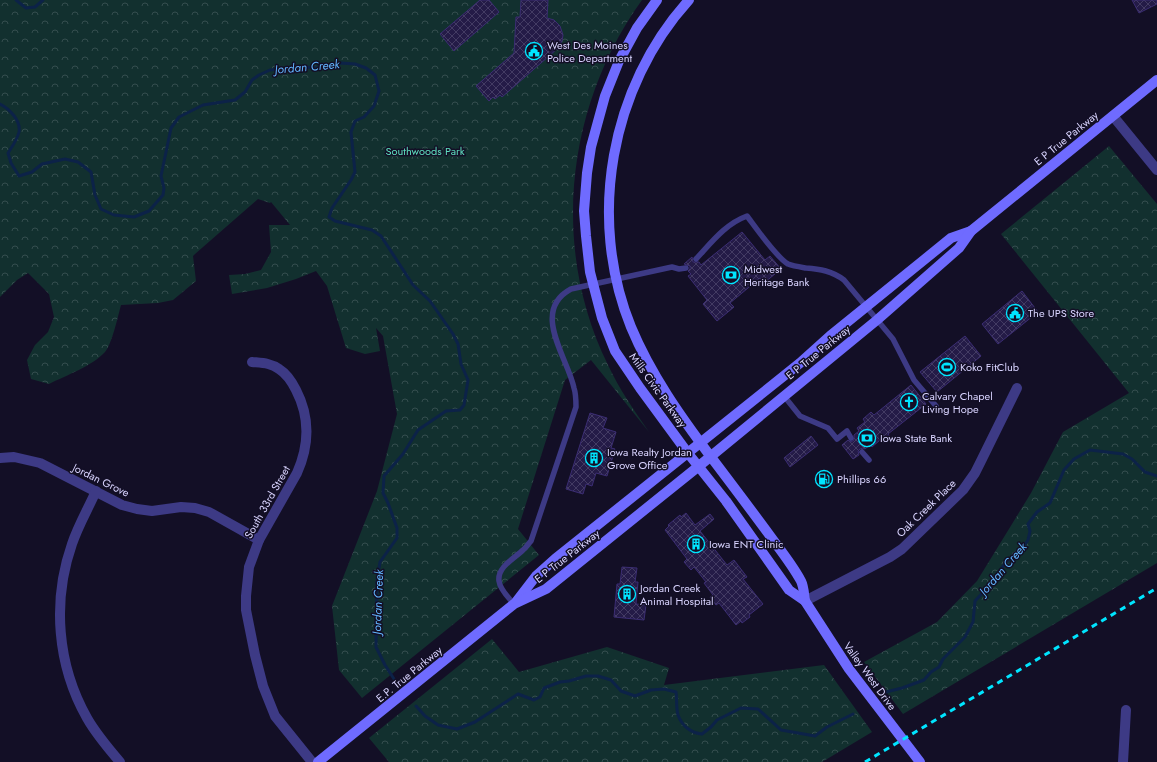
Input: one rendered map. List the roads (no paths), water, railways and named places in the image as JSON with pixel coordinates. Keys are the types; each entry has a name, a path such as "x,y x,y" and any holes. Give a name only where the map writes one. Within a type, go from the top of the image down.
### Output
{"main road":[{"name":"Mills Civic Parkway","path":"657,0 637,28 619,61 605,96 595,127 587,173 584,211 588,254 593,284 602,318 615,351 640,388 688,452"},
{"name":"Mills Civic Parkway","path":"689,0 671,22 652,50 633,90 620,127 614,151 609,220 610,240 617,278 624,306 639,345 672,403 701,443"},
{"name":"E P True Parkway","path":"514,604 546,589 699,466 877,320 959,248 971,231 1157,80"},
{"name":"E P True Parkway","path":"514,604 536,576 800,363 866,306 951,238 971,231"},
{"name":"Valley West Drive","path":"701,443 802,582 805,601"},
{"name":"Valley West Drive","path":"688,452 726,500 789,590 805,601 849,669 920,762"},
{"name":"E.P. True Parkway","path":"318,762 514,604"}],"street":[{"path":"1113,116 1157,170"},
{"name":"South 33rd Street","path":"252,362 266,363 278,368 288,377 302,404 306,418 307,437 303,458 298,473 259,540 249,567 246,610 263,686 275,716 312,762"},
{"name":"Oak Creek Place","path":"805,601 890,557 910,542 963,490 981,462 1017,388"},
{"name":"Jordan Grove","path":"0,458 14,457 40,463 122,505 137,509 152,511 181,507 195,508 209,512 259,540"},
{"path":"96,491 72,543 64,570 60,599 61,635 69,678 77,698 87,718 99,736 120,762"},
{"path":"1123,762 1126,710"}],"lane":[{"path":"696,259 722,231 747,216 779,256 788,264 798,267 826,270 837,274 844,280 893,340 914,380 936,406"},
{"path":"514,604 501,587 499,580 500,574 507,563 524,550 531,541 576,407 574,388 553,328 554,305 566,292 571,289 672,267 679,269 686,268"},
{"path":"784,396 800,416 828,428 837,439 846,432 851,438"},
{"path":"862,452 869,460"}],"waterway":[{"path":"16,0 26,8 35,7 43,0"},
{"name":"Jordan Creek","path":"0,104 11,112 17,120 19,132 8,153 11,163 19,176 32,172 42,164 65,159 78,162 91,172 95,195 101,209 114,215 134,217 149,211 163,195 164,188 161,176 171,128 179,117 203,105 235,100 245,92 252,80 270,70 301,67 322,68 341,63 355,64 366,68 375,75 379,91 374,106 364,117 355,121 351,132 355,172 332,208 329,217 335,221 372,230 381,236 413,285 430,301 453,334 458,344 461,364 468,380 464,405 460,410 446,411 418,430 403,454 384,476 383,493 397,528 397,538 380,562 377,581 376,647 394,679"},
{"name":"Jordan Creek","path":"886,692 924,680 931,672 939,667 943,659 965,637 973,622 975,601 988,587 1007,561 1020,552 1028,540 1030,531 1028,524 1037,512 1050,503 1064,470 1074,459 1090,450 1123,454 1132,459 1145,472 1157,476"},
{"name":"Jordan Creek","path":"416,706 425,716 438,725 457,729 475,722 518,694 534,700 540,697 544,688 560,682 586,676 598,676 611,680 621,691 635,696 651,690 664,689 676,692 677,712 684,726 702,734 717,720 741,708 758,709 781,730 815,736 827,727 853,714"}],"railway":[{"path":"865,762 1157,588"}],"place":[{"name":"West Des Moines Police Department","path":"534,51"},
{"name":"Midwest Heritage Bank","path":"731,275"},
{"name":"The UPS Store","path":"1015,313"},
{"name":"Koko FitClub","path":"947,367"},
{"name":"Calvary Chapel Living Hope","path":"909,402"},
{"name":"Iowa State Bank","path":"867,438"},
{"name":"Iowa Realty Jordan Grove Office","path":"594,458"},
{"name":"Phillips 66","path":"824,479"},
{"name":"Iowa ENT Clinic","path":"696,544"},
{"name":"Jordan Creek Animal Hospital","path":"627,594"}],"park label":[{"name":"Southwoods Park","path":"425,151"}]}
